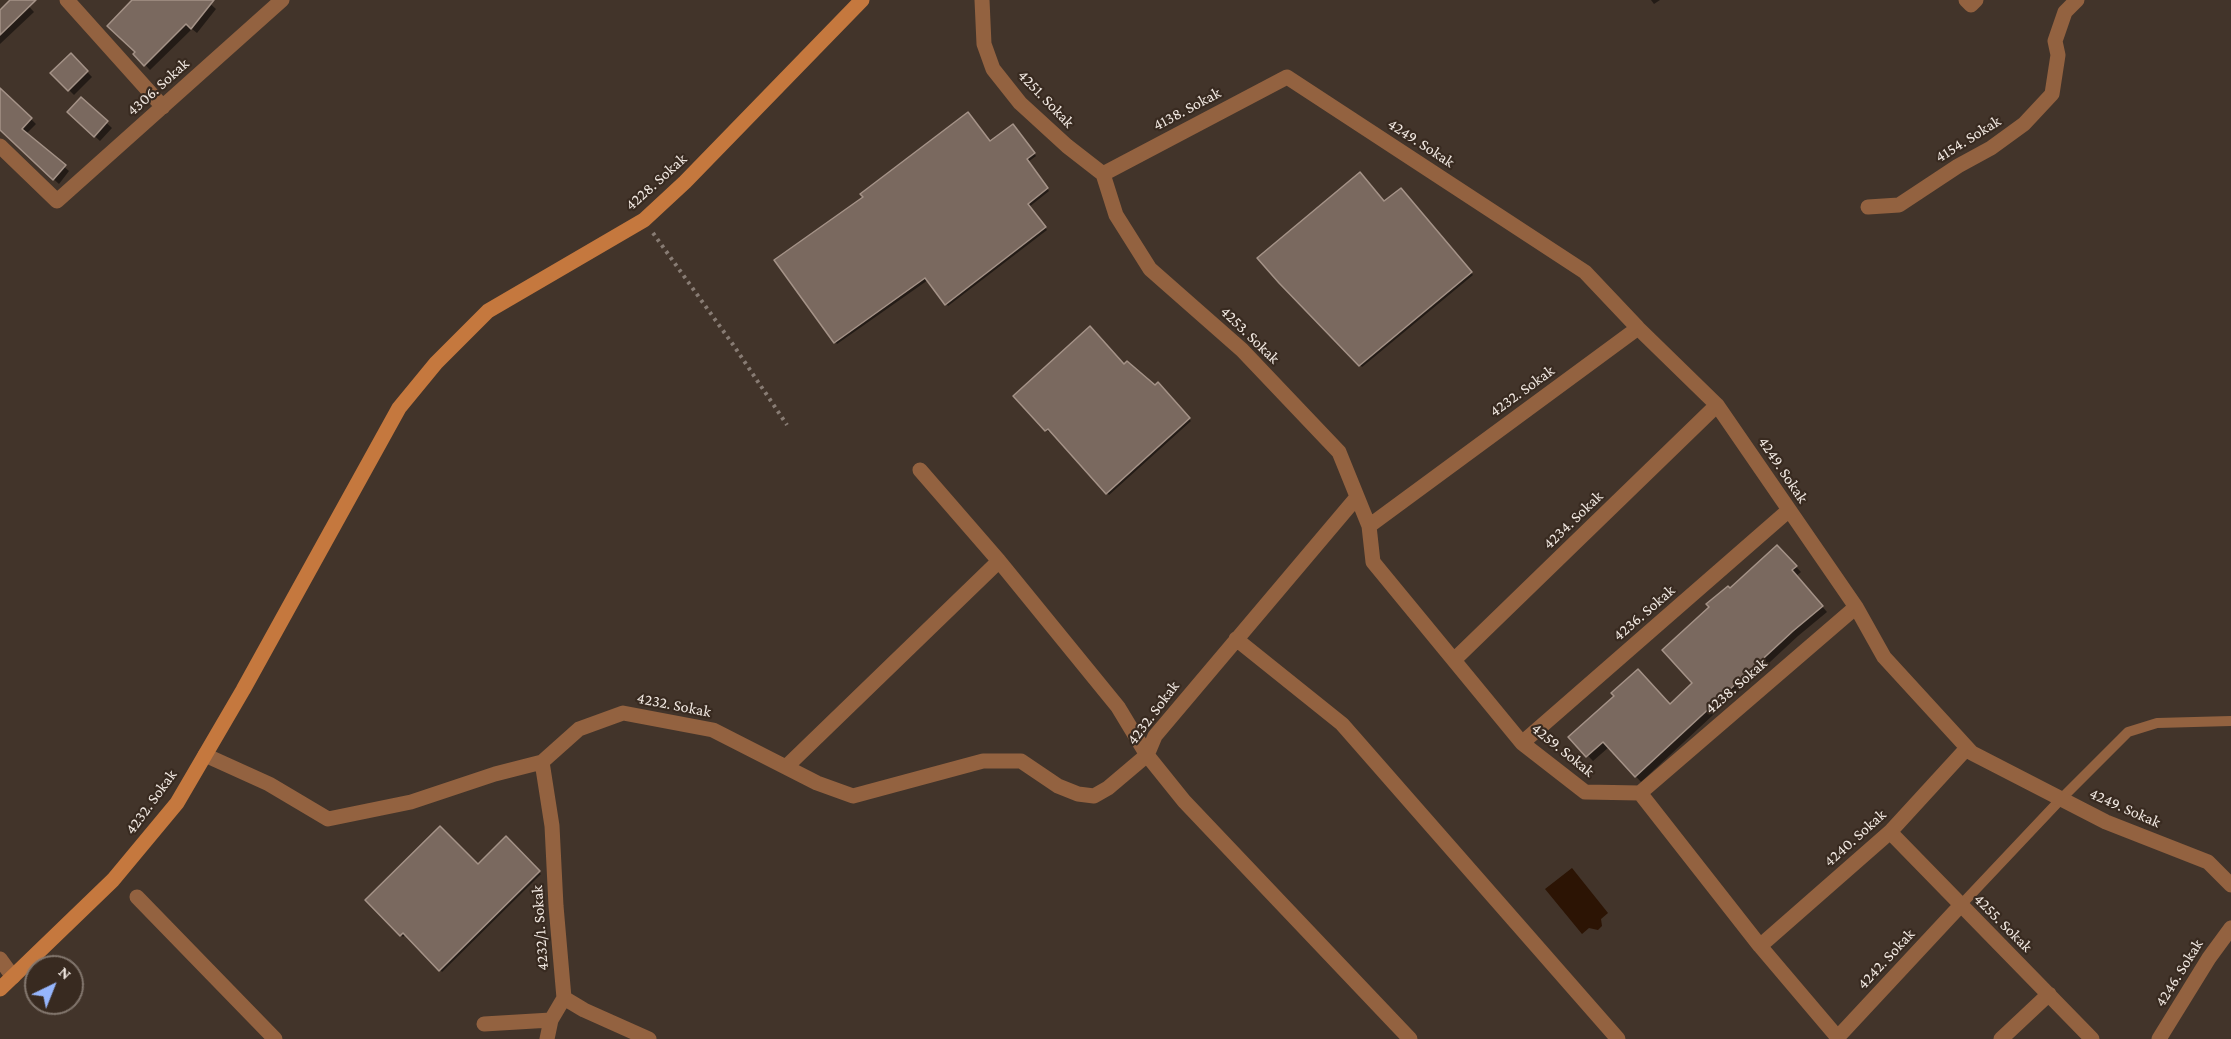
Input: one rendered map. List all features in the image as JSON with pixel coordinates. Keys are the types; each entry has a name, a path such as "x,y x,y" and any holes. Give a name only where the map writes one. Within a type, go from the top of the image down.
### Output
{"street":[{"path":"67,0 163,107"},
{"name":"4306. Sokak","path":"0,146 57,201 282,0"},
{"name":"4228. Sokak","path":"205,755 399,408 436,363 488,311 644,220 685,182 862,0"},
{"name":"4251. Sokak","path":"982,0 984,44 993,69 1020,103 1067,146 1103,174"},
{"path":"1966,0 1971,5 1976,0"},
{"name":"4154. Sokak","path":"1868,207 1899,205 1958,166 1991,148 2024,124 2052,94 2058,55 2055,41 2065,12 2077,0"},
{"name":"4138. Sokak","path":"1103,174 1287,77"},
{"name":"4249. Sokak","path":"1287,77 1585,272 1638,328 1717,405 1856,607 1884,657 1972,753 2106,822 2208,862 2231,885"},
{"name":"4253. Sokak","path":"1103,174 1116,215 1150,269 1242,350 1339,452 1369,526"},
{"name":"4232. Sokak","path":"1369,526 1638,328"},
{"name":"4234. Sokak","path":"1454,660 1717,405"},
{"path":"920,470 999,561 1118,707 1147,755 1184,801 1410,1039"},
{"name":"4232. Sokak","path":"0,989 113,880 177,803 205,755 269,783 328,819 411,802 495,774 542,762 579,729 623,713 713,730 817,783 853,796 983,761 1021,761 1058,786 1078,794 1094,796 1108,788 1147,755 1155,736 1357,497"},
{"name":"4236. Sokak","path":"1522,743 1789,510"},
{"name":"4259. Sokak","path":"1369,526 1373,562 1522,743 1585,792 1640,793"},
{"path":"786,767 999,561"},
{"name":"4238. Sokak","path":"1640,793 1856,607"},
{"path":"1236,639 1342,724 1618,1039"},
{"name":"4240. Sokak","path":"1760,946 1890,832 1967,748"},
{"name":"4232/1. Sokak","path":"542,762 552,826 564,998"},
{"path":"1640,793 1760,946 1838,1038"},
{"name":"4255. Sokak","path":"1890,832 2092,1039"},
{"path":"137,897 275,1039"},
{"name":"4242. Sokak","path":"1838,1038 1960,906"},
{"name":"4246. Sokak","path":"2159,1039 2209,958 2231,928"},
{"path":"0,959 13,977"},
{"path":"2001,1039 2049,994"},
{"path":"547,1039 551,1020 564,998 584,1010 649,1039"},
{"path":"484,1024 551,1020"}],"lane":[{"path":"1960,906 2128,732 2170,722 2231,721"}],"path":[{"path":"644,220 787,425"}],"shaded area":[{"path":"1572,868 1608,913 1601,919 1602,926 1598,930 1589,928 1582,934 1545,889"}],"building":[{"path":"10,0 36,0 0,35 0,10"},
{"path":"132,0 214,0 191,29 186,24 144,66 133,54 135,52 107,26"},
{"path":"71,53 88,71 68,91 50,73"},
{"path":"0,88 32,118 22,129 66,165 53,180 0,130"},
{"path":"81,97 108,121 94,137 67,112"},
{"path":"968,112 990,141 1013,124 1035,153 1027,159 1048,188 1028,204 1046,227 945,305 925,278 834,343 774,260 863,197 860,194"},
{"path":"1360,172 1384,201 1401,188 1472,272 1359,366 1257,258"},
{"path":"1090,326 1124,364 1127,361 1155,385 1158,382 1190,418 1106,494 1048,429 1045,431 1013,396"},
{"path":"1777,545 1797,566 1792,570 1823,606 1635,777 1603,742 1586,757 1568,737 1614,696 1611,693 1638,669 1670,704 1692,683 1662,650 1709,607 1706,604 1728,586 1730,588"},
{"path":"440,826 478,864 506,836 540,871 439,971 403,933 400,936 365,900"}]}
